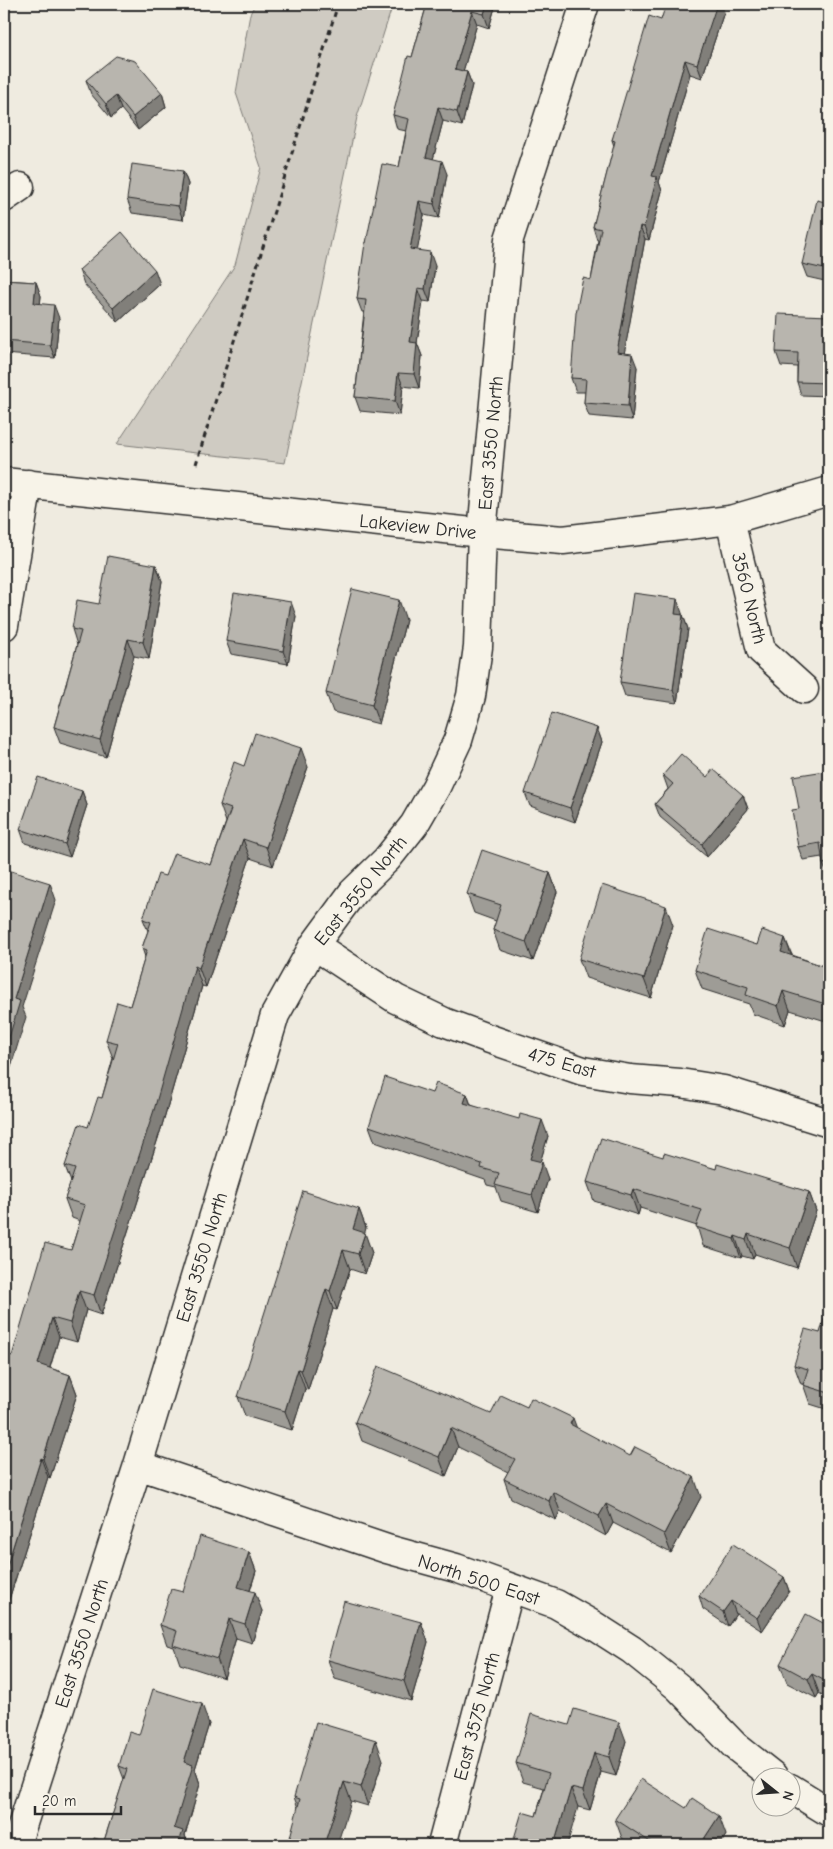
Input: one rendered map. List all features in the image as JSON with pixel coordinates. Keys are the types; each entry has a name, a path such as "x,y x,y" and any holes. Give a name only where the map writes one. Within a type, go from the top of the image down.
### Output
{"street":[{"name":"East 3550 North","path":"16,1845 138,1465 275,1015 314,944 353,892 387,859 414,825 436,787 458,740 471,696 478,647 482,533 509,239 585,4"},
{"name":"Lakeview Drive","path":"16,483 563,540 730,520 829,491"},
{"path":"4,626 16,483"},
{"name":"3560 North","path":"730,520 761,650 804,689"},
{"name":"475 East","path":"314,944 396,999 444,1022 486,1038 583,1071 630,1079 680,1083 724,1090 829,1123"},
{"name":"North 500 East","path":"138,1465 387,1549 456,1568 556,1604 632,1650 678,1688 735,1746 760,1766"},
{"name":"East 3575 North","path":"442,1845 510,1588"},
{"path":"800,1794 829,1812"}],"path":[{"path":"196,464 338,4"}],"shaded area":[{"path":"255,4 393,4 357,117 285,463 117,444 235,265 261,167 236,93 250,14"}],"building":[{"path":"427,4 487,4 484,14 472,11 455,69 467,72 457,112 438,107 426,157 442,161 434,204 419,201 410,249 430,252 425,289 418,288 410,342 417,343 414,374 398,373 395,401 355,397 366,300 357,299 365,243 382,164 399,167 409,119 393,115 408,56 412,57"},
{"path":"666,4 717,4 697,64 685,60 652,176 657,177 644,227 640,226 617,352 632,354 628,406 584,403 586,379 571,378 576,313 583,278 591,280 601,229 593,227 615,141 612,140 649,16 661,20"},
{"path":"116,56 135,61 162,93 133,117 116,96 106,104 86,80"},
{"path":"132,164 183,171 178,206 127,199"},
{"path":"817,200 829,203 829,270 802,264"},
{"path":"122,232 155,270 113,308 79,270"},
{"path":"4,280 36,282 34,303 54,305 50,345 4,341"},
{"path":"778,314 829,316 829,383 797,382 798,353 776,352"},
{"path":"108,556 156,565 143,642 128,639 100,740 54,727 81,631 72,629 77,600 99,604"},
{"path":"352,589 399,600 372,705 326,693"},
{"path":"234,593 291,602 283,651 226,641"},
{"path":"633,593 677,599 675,614 683,615 673,690 620,682"},
{"path":"552,713 597,728 570,808 525,793"},
{"path":"255,733 301,748 266,847 243,839 199,968 195,966 154,1110 94,1295 79,1291 70,1323 52,1318 38,1364 70,1375 43,1459 41,1458 4,1575 4,1367 8,1354 12,1356 45,1243 71,1250 85,1205 65,1199 75,1169 65,1166 79,1124 88,1127 98,1097 102,1098 118,1043 106,1040 117,1002 130,1006 147,950 142,948 151,922 143,919 158,874 165,876 174,853 211,865 231,809 220,805 234,762 244,766"},
{"path":"681,754 707,777 713,769 743,795 702,844 655,804 673,784 663,775"},
{"path":"825,771 829,794 829,863 823,864 820,843 798,847 792,810 799,809 793,776"},
{"path":"38,777 82,791 65,844 20,829"},
{"path":"482,850 550,873 526,942 493,930 501,905 467,894"},
{"path":"8,870 50,883 14,999 20,1001 4,1054 4,883"},
{"path":"602,885 666,906 644,979 579,959"},
{"path":"708,929 757,945 762,930 785,938 781,952 829,968 829,1005 783,991 778,1006 746,995 748,987 695,970"},
{"path":"385,1077 432,1093 436,1083 467,1094 464,1103 519,1119 520,1114 542,1120 530,1159 542,1162 532,1195 495,1185 499,1173 481,1168 482,1164 369,1126"},
{"path":"601,1138 663,1157 664,1153 716,1169 717,1164 809,1192 790,1248 748,1234 746,1240 735,1236 734,1239 696,1227 702,1210 633,1189 631,1195 587,1182"},
{"path":"303,1191 359,1209 353,1229 365,1233 358,1254 343,1250 330,1291 326,1289 301,1370 298,1369 285,1411 238,1397"},
{"path":"826,1312 829,1312 829,1393 803,1385 808,1369 794,1365 805,1329 820,1333"},
{"path":"378,1366 491,1414 501,1395 527,1407 531,1398 573,1418 570,1424 630,1456 635,1447 694,1477 664,1534 606,1504 599,1516 553,1492 549,1501 504,1479 515,1459 451,1428 439,1457 355,1422"},
{"path":"200,1536 249,1552 238,1587 255,1592 245,1624 229,1619 217,1659 173,1645 177,1631 160,1625 171,1589 183,1592"},
{"path":"733,1544 784,1577 757,1618 731,1601 723,1612 699,1596"},
{"path":"344,1601 421,1622 404,1681 328,1660"},
{"path":"806,1614 829,1626 829,1683 812,1674 808,1679 780,1664"},
{"path":"153,1689 202,1704 184,1762 193,1765 174,1828 183,1831 178,1845 92,1845 94,1838 104,1841 127,1769 119,1766 129,1732 139,1735"},
{"path":"574,1709 619,1722 609,1757 594,1753 583,1791 571,1788 554,1845 512,1845 522,1812 536,1816 549,1773 516,1763 531,1714 569,1725"},
{"path":"316,1722 376,1740 361,1787 344,1782 324,1845 288,1845 300,1799 294,1797"},
{"path":"641,1779 686,1808 692,1798 719,1816 700,1845 655,1845 615,1819"}]}
